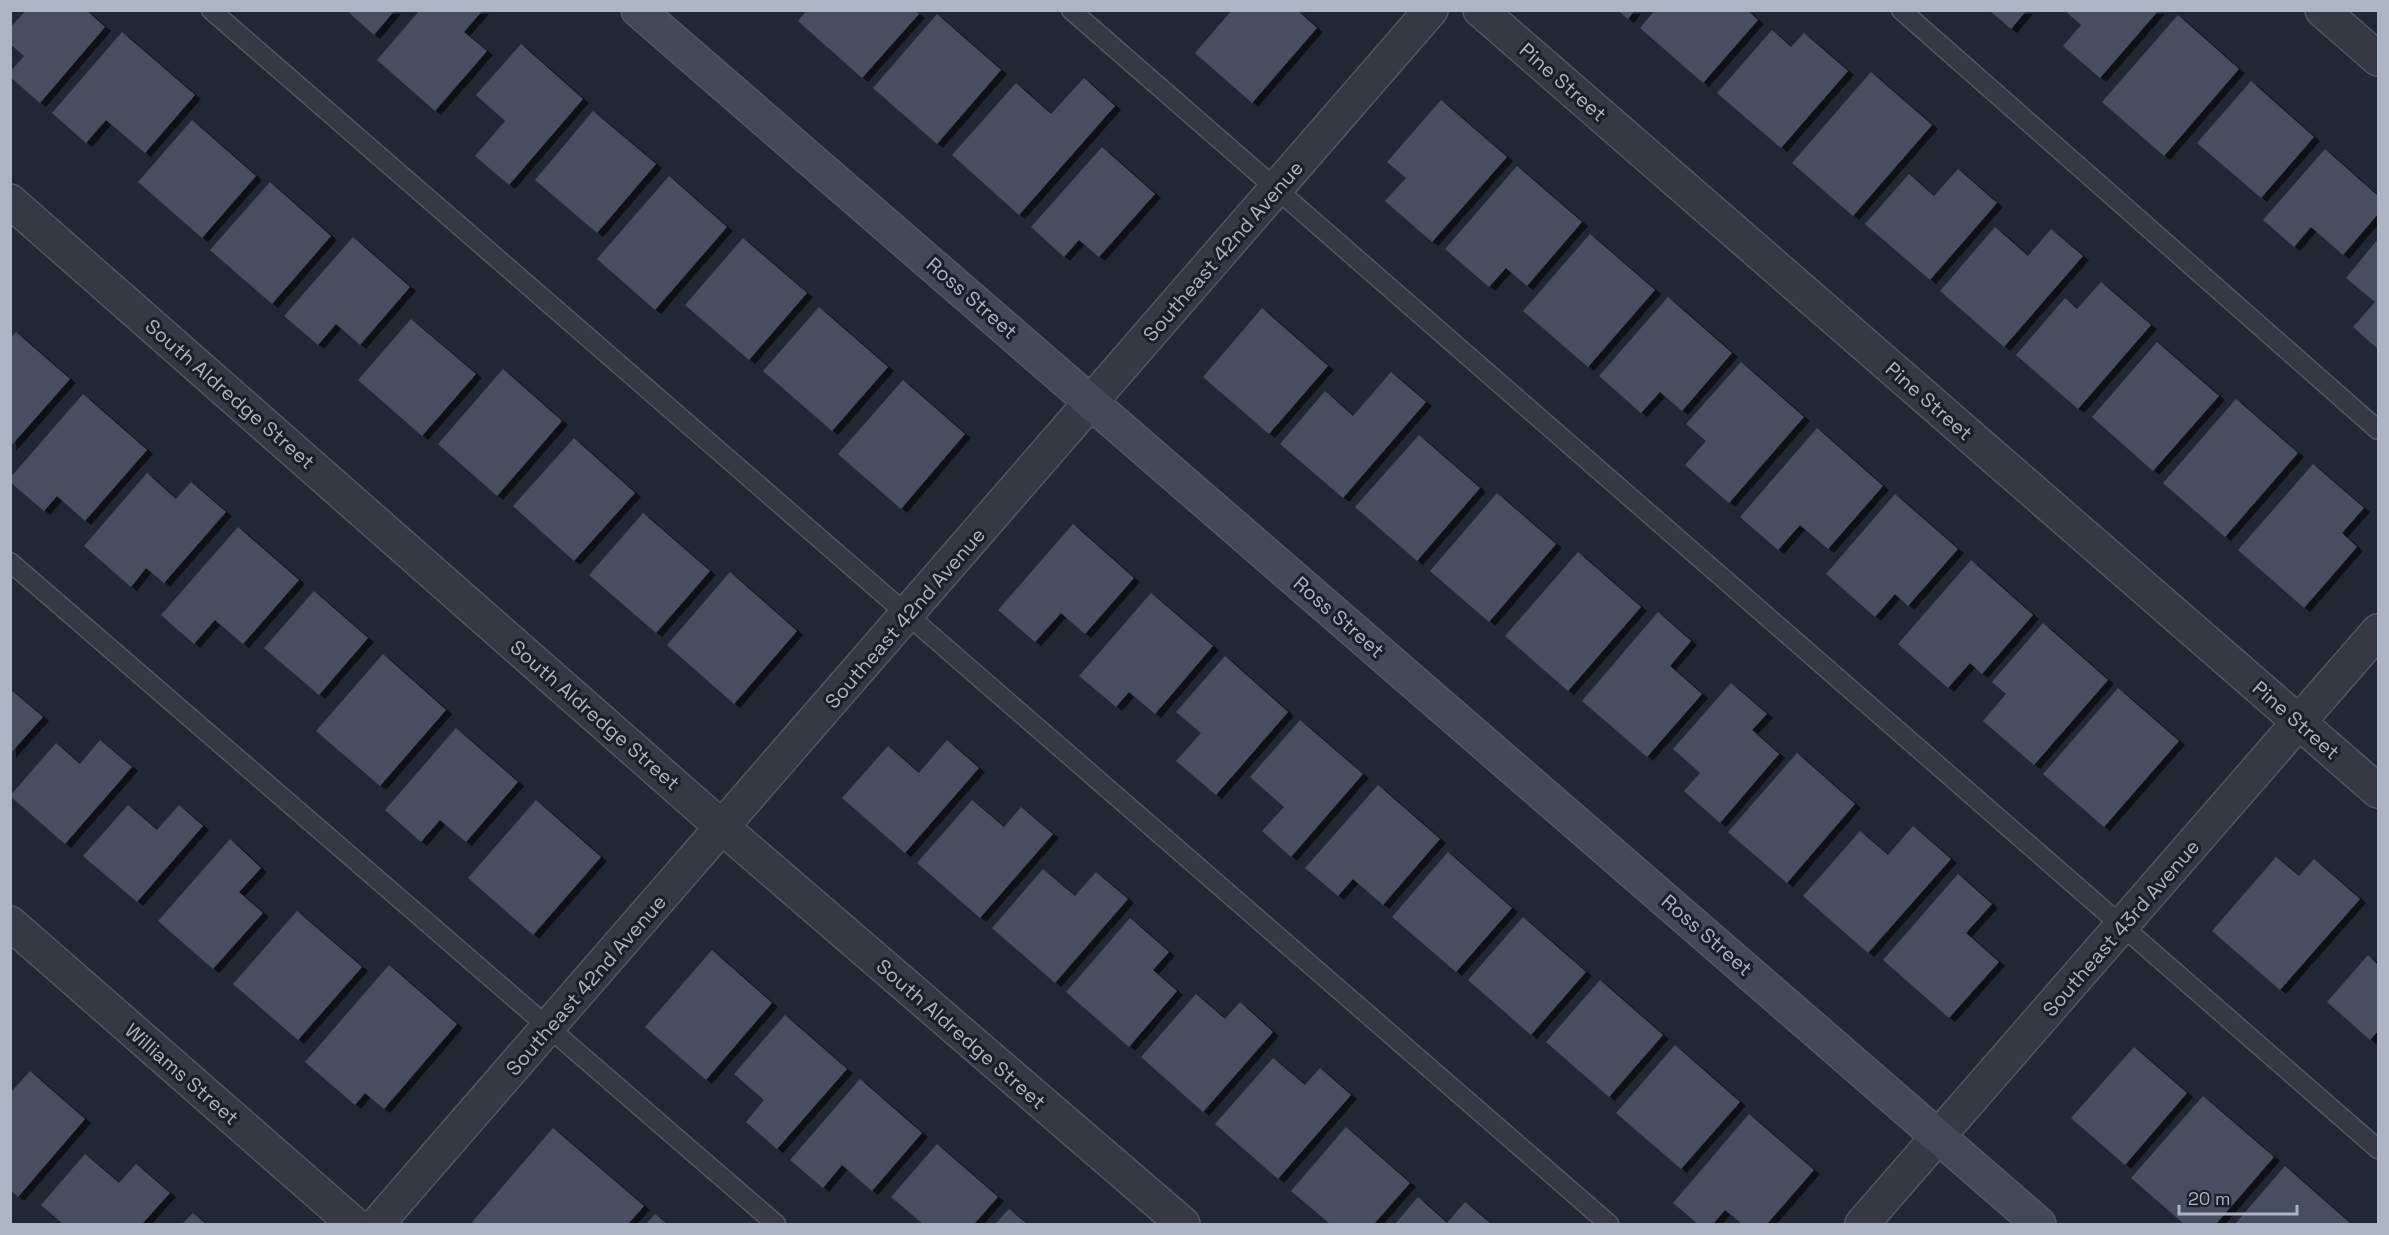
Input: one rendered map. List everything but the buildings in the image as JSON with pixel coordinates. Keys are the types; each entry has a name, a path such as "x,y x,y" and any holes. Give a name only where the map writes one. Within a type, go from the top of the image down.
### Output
{"street":[{"name":"Ross Street","path":"638,10 2039,1224"},
{"name":"Southeast 42nd Avenue","path":"377,1224 1431,10"},
{"name":"Pine Street","path":"1480,10 2379,791"},
{"path":"2322,10 2379,59"},
{"name":"South Aldredge Street","path":"10,201 723,828 1183,1224"},
{"name":"Southeast 43rd Avenue","path":"1862,1224 2379,631"},
{"name":"Williams Street","path":"10,923 354,1224"}],"lane":[{"path":"211,10 1609,1224"},
{"path":"1071,10 2122,928 2379,1149"},
{"path":"1900,10 2379,430"},
{"path":"10,562 776,1224"}]}
